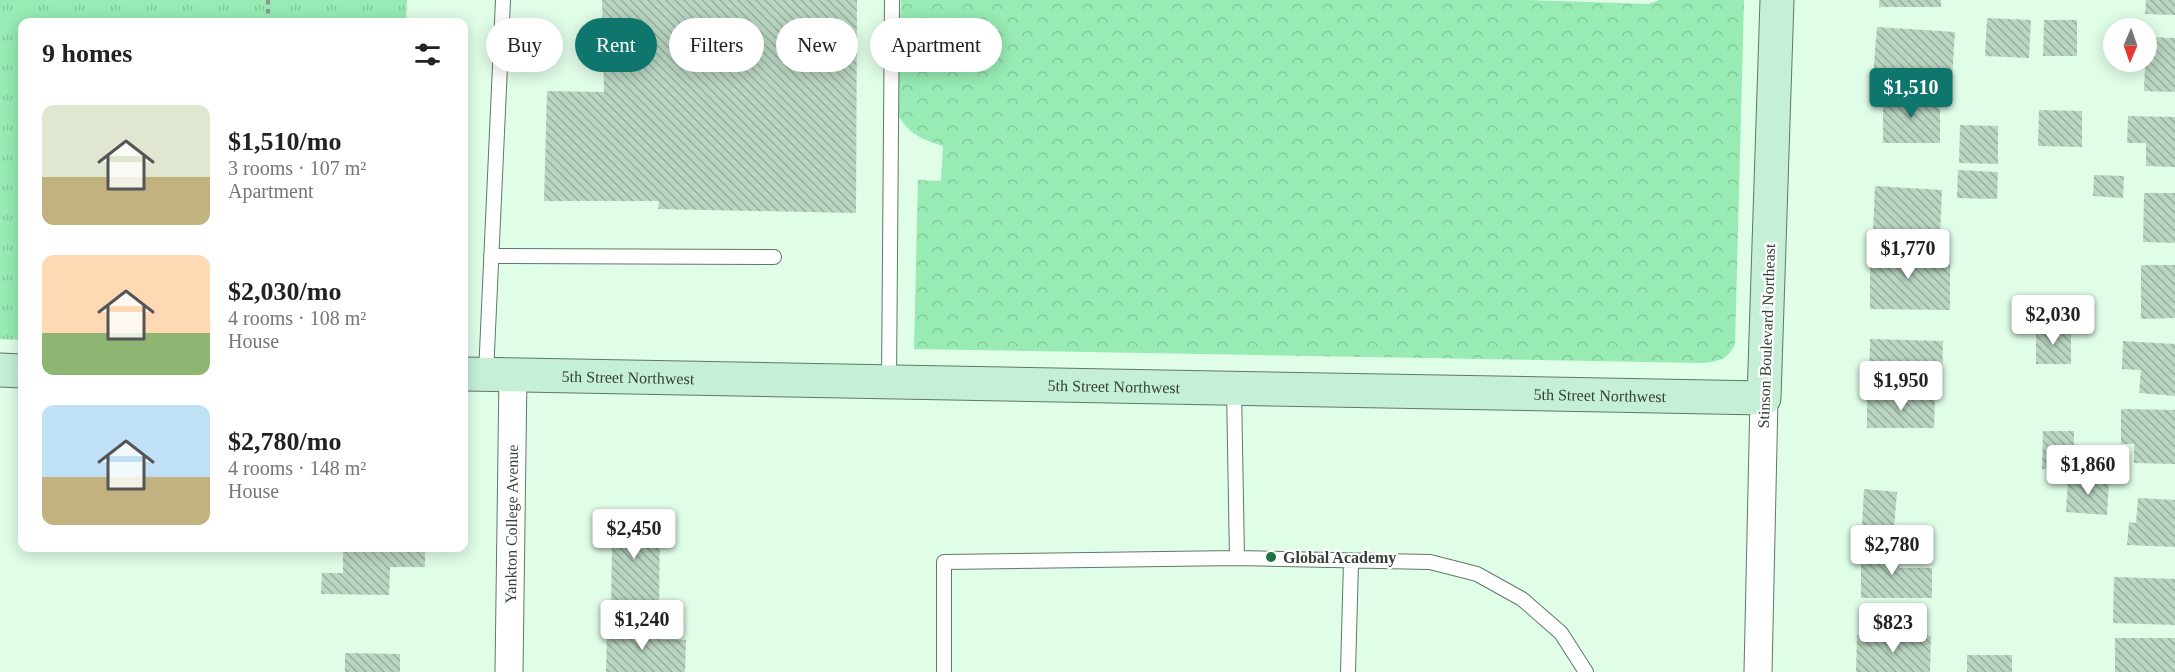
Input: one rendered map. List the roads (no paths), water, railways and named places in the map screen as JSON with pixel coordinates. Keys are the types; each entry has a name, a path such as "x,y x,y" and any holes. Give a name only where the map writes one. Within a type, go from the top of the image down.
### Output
{"street":[{"name":"Stinson Boulevard Northeast","path":"1758,672 1777,0"},
{"path":"0,370 18,371"},
{"name":"5th Street Northwest","path":"487,374 1764,398"},
{"name":"Yankton College Avenue","path":"487,374 508,672"}],"lane":[{"path":"487,374 503,0"},
{"path":"889,382 891,0"},
{"path":"491,256 774,256"},
{"path":"1234,388 1238,558"},
{"path":"944,672 944,562 1238,558 1430,562 1477,574 1522,599 1561,633 1586,672"},
{"path":"1348,672 1351,562"}],"place":[{"name":"Global Academy","path":"1271,557"}]}
